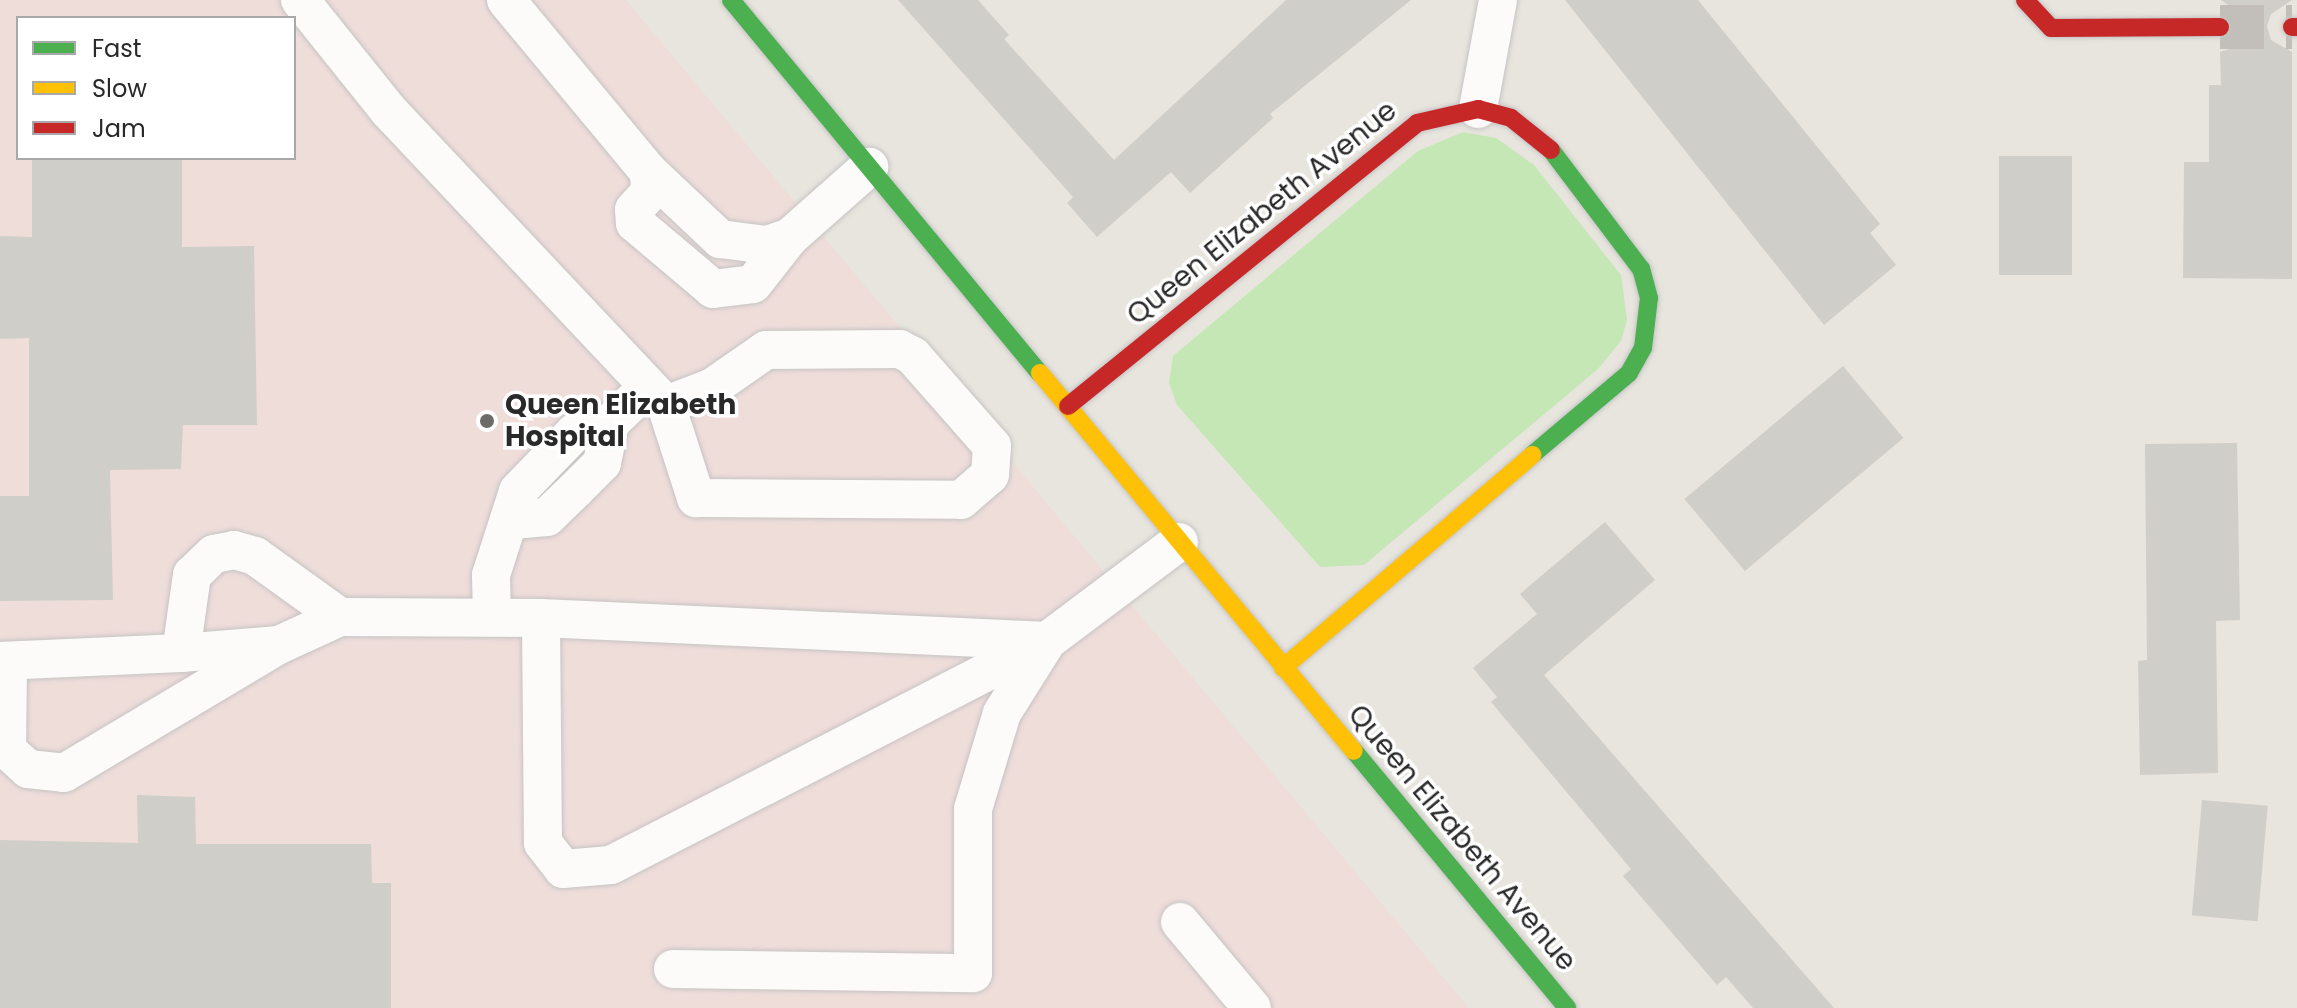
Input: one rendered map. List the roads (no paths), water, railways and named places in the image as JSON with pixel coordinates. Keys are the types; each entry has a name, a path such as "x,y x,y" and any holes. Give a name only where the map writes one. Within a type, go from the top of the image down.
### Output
{"street":[{"name":"Queen Elizabeth Avenue","path":"731,0 1068,406 1556,1004"},
{"path":"2025,0 2051,28 2220,27"},
{"name":"Queen Elizabeth Avenue","path":"1068,406 1417,123 1478,109"},
{"path":"1283,668 1629,373 1643,348 1649,298 1641,269 1541,137 1511,118 1478,109"}],"lane":[{"path":"300,0 389,111 657,396 696,498 961,500 990,475 992,446 913,356 900,349 766,350 713,387 657,396 610,423 574,433 555,451 518,491 512,520 491,575 492,617"},
{"path":"506,0 649,172 720,239 767,245 790,237"},
{"path":"1478,109 1498,0"},
{"path":"649,172 650,192 634,210 635,223 713,289 753,284 790,237 869,167"},
{"path":"541,618 543,843 563,869 611,865 1047,641 1179,542"},
{"path":"181,653 192,575 214,554 255,556 340,617"},
{"path":"279,645 4,661 7,750 28,769 64,773 279,645 340,617 541,618 1047,641"},
{"path":"673,969 973,973 973,809 1002,713 1047,641"},
{"path":"1180,922 1252,1008"}],"tunnel":[{"path":"2220,27 2292,27"}],"place":[{"name":"Queen Elizabeth Hospital","path":"487,421"}]}
